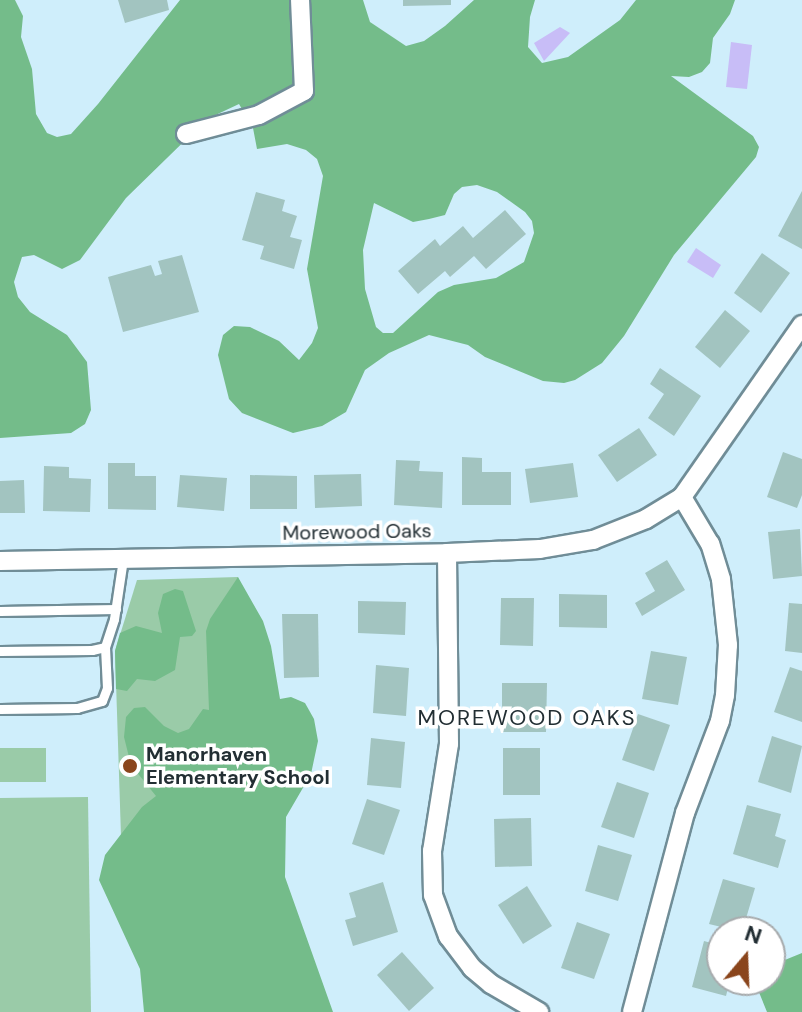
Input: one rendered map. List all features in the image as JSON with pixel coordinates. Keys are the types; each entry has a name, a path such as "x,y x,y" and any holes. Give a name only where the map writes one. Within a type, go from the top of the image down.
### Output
{"street":[{"path":"186,134 259,115 304,91 300,0"},
{"path":"447,553 540,549 581,543 646,519 682,497 802,325"},
{"path":"632,1012 685,813 720,721 725,695 728,645 721,579 710,544 682,497"},
{"name":"Morewood Oaks","path":"0,561 447,553 449,744 432,851 433,895 448,936 472,968 500,990 539,1012"}],"lane":[{"path":"0,709 77,708 102,701 107,688 105,647 116,609 123,559"},
{"path":"0,611 116,609"},
{"path":"0,651 92,650 105,647"}],"green space":[{"path":"0,0 15,0 23,16 21,37 32,69 36,114 47,133 57,137 71,134 98,104 180,0 363,0 370,22 406,46 424,41 474,0 535,0 530,17 528,47 542,63 568,57 620,20 636,0 735,0 730,14 713,38 710,63 702,72 689,77 671,76 753,136 759,147 756,157 674,255 624,336 602,363 575,380 564,383 543,381 485,357 468,345 429,335 389,353 365,370 346,412 322,426 293,433 242,413 229,399 218,355 223,335 234,326 250,327 279,341 299,360 312,343 318,328 307,269 323,176 317,159 306,150 287,144 257,149 253,128 239,104 207,119 126,198 80,260 62,269 34,255 22,257 14,282 18,297 30,312 67,335 87,362 91,410 85,424 71,433 0,438","holes":["477,185 497,192 525,212 532,221 534,233 524,262 496,278 454,285 438,292 393,333 383,333 376,327 365,289 363,250 374,203 413,222 445,215 454,194 462,187"]},
{"path":"238,577 239,838 121,836 115,651 137,580"},
{"path":"238,577 263,621 271,646 280,699 291,697 305,703 314,719 318,741 311,774 286,817 285,877 333,1012 144,1012 140,969 99,880 105,855 142,807 156,796 131,765 124,737 126,717 134,708 145,707 164,726 178,733 189,729 203,709 209,710 206,631 210,619"},
{"path":"175,589 183,591 196,631 192,636 180,637 175,670 155,681 137,679 127,691 116,689 115,651 120,633 136,626 162,633 158,613 163,594"},
{"path":"0,748 46,748 46,782 0,782"},
{"path":"88,797 91,1012 0,1012 0,798"},
{"path":"802,953 802,1012 767,1012 760,996 786,996 786,960"}],"shaded area":[{"path":"560,27 570,33 544,61 534,43"},
{"path":"731,42 752,45 747,89 726,87"},
{"path":"696,248 721,265 713,278 687,262"}],"building":[{"path":"118,0 167,0 169,10 125,23"},
{"path":"403,0 451,0 451,5 403,6"},
{"path":"802,191 802,249 778,236"},
{"path":"256,192 285,200 282,211 297,216 290,237 302,240 294,269 260,259 264,246 242,240"},
{"path":"505,210 526,234 486,269 474,256 450,277 445,271 418,294 398,271 435,239 440,246 463,226 473,238"},
{"path":"762,253 790,273 761,313 734,293"},
{"path":"182,255 199,312 123,332 108,277 151,265 155,276 162,274 158,261"},
{"path":"725,310 750,331 720,368 695,347"},
{"path":"660,368 701,396 674,436 648,418 664,394 650,384"},
{"path":"639,428 657,455 617,482 598,455"},
{"path":"783,452 802,459 802,495 797,508 767,497"},
{"path":"462,457 482,458 482,472 511,472 511,505 462,505"},
{"path":"396,460 420,461 419,471 443,472 442,508 394,505"},
{"path":"108,463 135,463 135,476 156,476 156,510 108,509"},
{"path":"573,463 578,497 530,503 525,469"},
{"path":"44,466 69,467 69,478 91,479 90,512 43,511"},
{"path":"361,474 362,506 315,508 314,475"},
{"path":"180,475 227,478 224,511 177,507"},
{"path":"250,475 297,476 297,509 250,509"},
{"path":"24,480 25,513 0,513 0,481"},
{"path":"800,529 802,576 773,579 768,532"},
{"path":"667,560 685,590 642,616 635,603 655,591 645,573"},
{"path":"559,594 607,595 607,628 559,627"},
{"path":"501,598 534,598 533,646 500,645"},
{"path":"358,601 406,602 405,635 358,633"},
{"path":"789,603 802,604 802,653 785,651"},
{"path":"282,614 318,614 319,677 284,678"},
{"path":"651,651 687,657 678,705 642,699"},
{"path":"376,665 409,668 406,716 373,713"},
{"path":"790,667 802,671 802,722 774,712"},
{"path":"502,683 547,683 546,732 502,732"},
{"path":"638,714 670,725 654,771 622,760"},
{"path":"772,736 802,746 791,793 758,782"},
{"path":"371,738 405,742 401,788 367,785"},
{"path":"503,748 540,748 540,795 503,795"},
{"path":"617,782 649,793 634,838 601,827"},
{"path":"367,799 400,810 384,855 352,844"},
{"path":"747,805 781,814 775,836 786,840 778,868 733,854"},
{"path":"531,818 532,866 495,867 494,819"},
{"path":"598,845 632,855 618,901 585,891"},
{"path":"723,879 755,888 747,916 711,916"},
{"path":"383,882 398,932 353,946 345,920 356,917 349,893"},
{"path":"527,886 552,926 523,944 498,905"},
{"path":"577,922 610,934 594,979 561,968"},
{"path":"704,941 706,942 706,991 692,987"},
{"path":"402,952 434,988 409,1011 377,975"}],"place":[{"name":"Manorhaven Elementary School","path":"130,766"}],"district":[{"name":"MOREWOOD OAKS","path":"527,718"}]}
